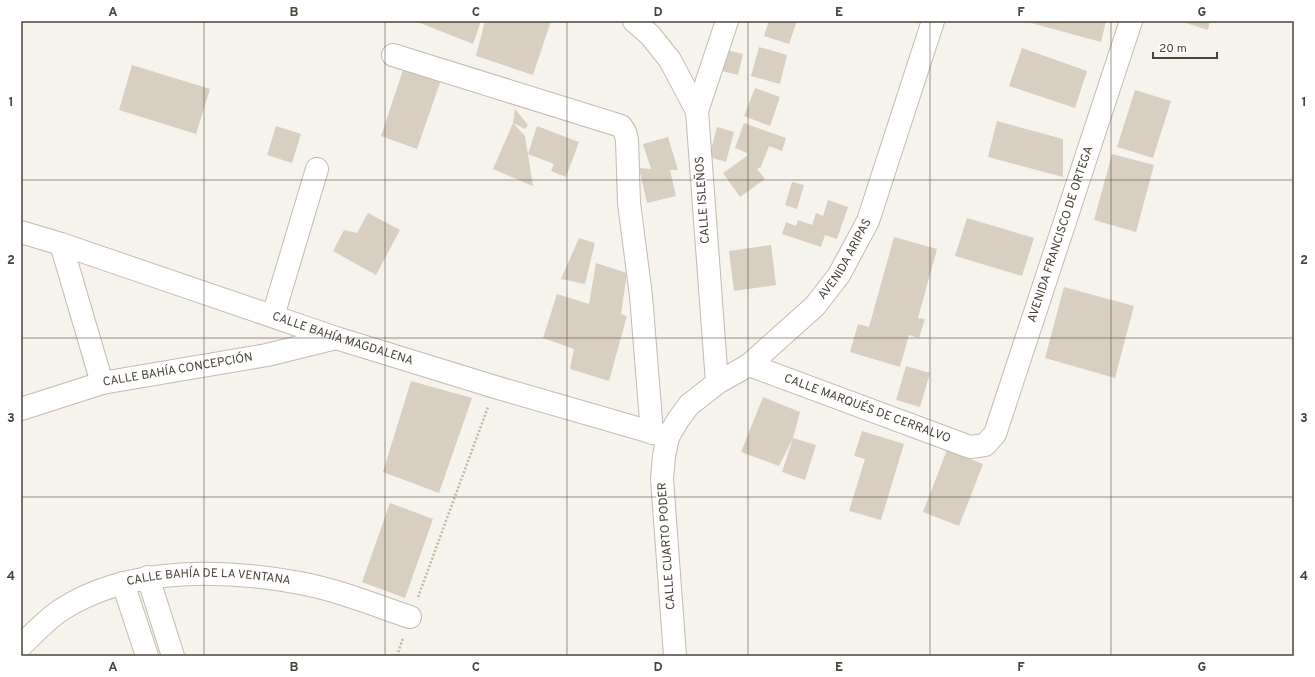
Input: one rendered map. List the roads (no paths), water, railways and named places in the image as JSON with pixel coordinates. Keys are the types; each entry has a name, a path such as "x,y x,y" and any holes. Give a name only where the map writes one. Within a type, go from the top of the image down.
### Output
{"street":[{"path":"634,21 650,35 670,60 697,111"},
{"name":"CALLE ISLEÑOS","path":"717,383 697,111 727,21"},
{"name":"AVENIDA ARIPAS","path":"660,435 678,420 689,405 717,383 749,365 815,306 839,275 868,221 933,21"},
{"name":"AVENIDA FRANCISCO DE ORTEGA","path":"985,445 995,434 1131,21"},
{"path":"393,55 621,126 625,132 627,140 629,203 660,435"},
{"path":"273,316 317,169"},
{"name":"CALLE BAHÍA MAGDALENA","path":"21,232 61,244 336,338 495,387 660,435"},
{"path":"61,244 102,383"},
{"name":"CALLE BAHÍA CONCEPCIÓN","path":"21,409 102,383 267,355 336,338"},
{"name":"CALLE MARQUÉS DE CERRALVO","path":"749,365 970,447 985,445"},
{"name":"CALLE CUARTO PODER","path":"660,435 664,456 662,479 675,656"},
{"name":"CALLE BAHÍA DE LA VENTANA","path":"21,646 41,625 62,609 83,598 148,577 206,574 257,577 301,583 344,594 410,617"},
{"path":"148,577 173,656"},
{"path":"123,584 147,656"}]}
